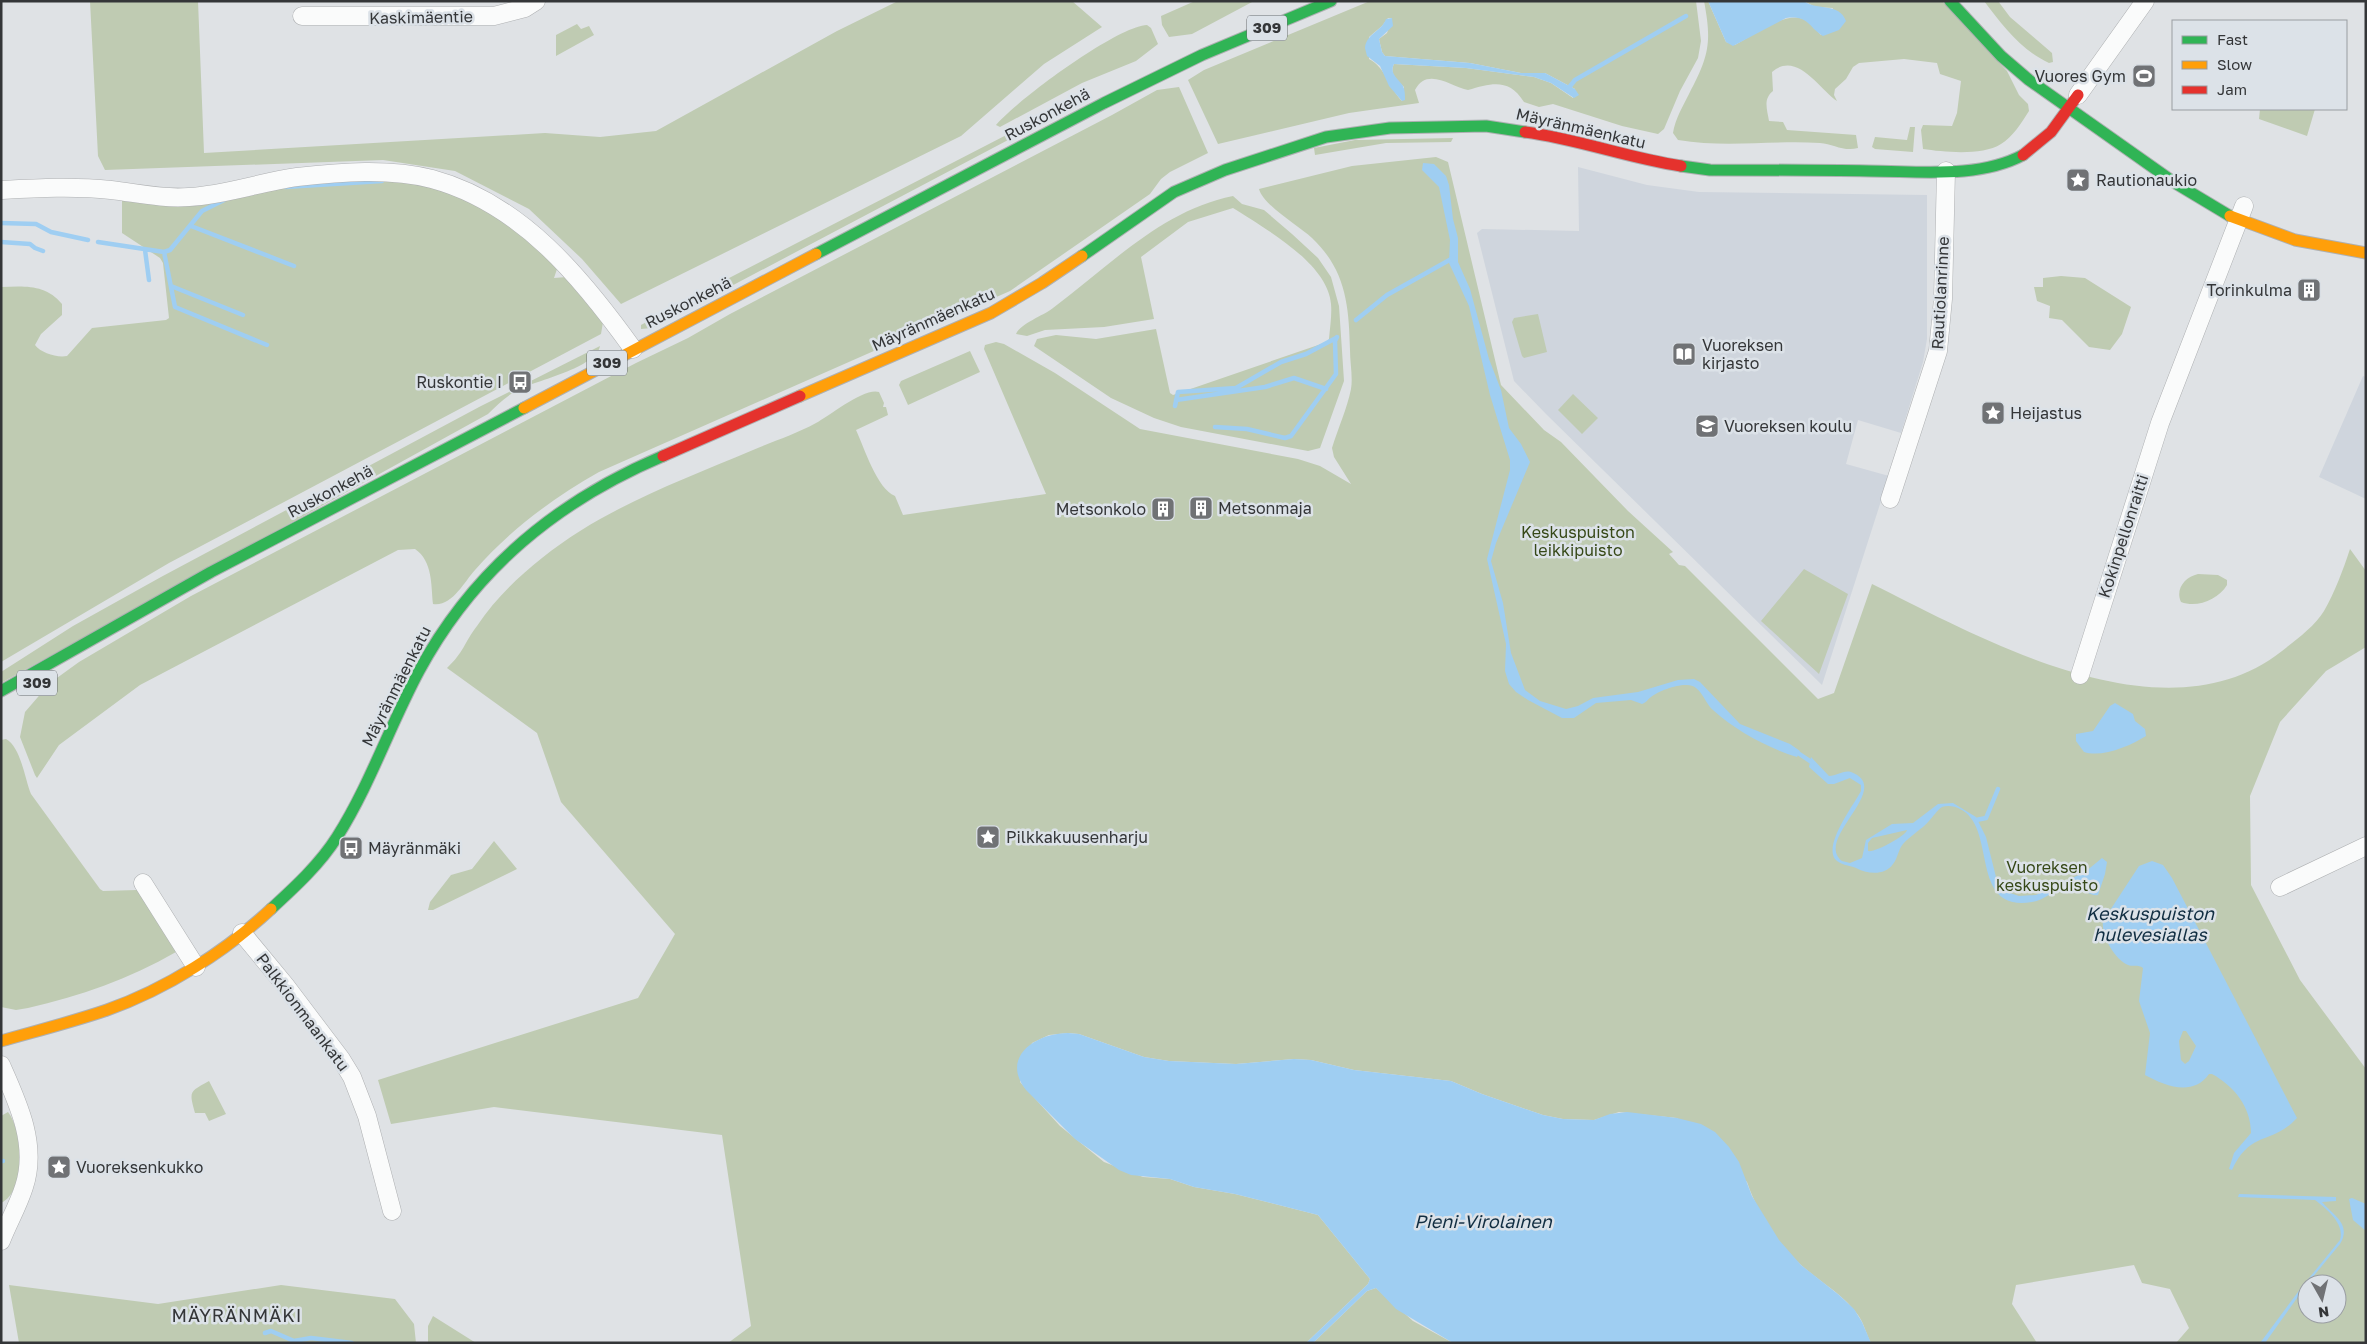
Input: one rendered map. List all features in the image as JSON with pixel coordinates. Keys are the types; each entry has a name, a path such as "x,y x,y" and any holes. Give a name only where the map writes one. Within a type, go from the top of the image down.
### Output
{"street":[{"name":"Kaskimäentie","path":"302,16 494,16 525,8 536,1"},
{"name":"Ruskonkehä","path":"1,691 211,572 1148,80 1202,55 1331,1"},
{"path":"1950,1 2001,56 2076,99 2175,183 2242,209 2295,240 2366,253"},
{"path":"2076,99 2145,1"},
{"name":"Mäyränmäenkatu","path":"1,1041 121,1004 196,967 272,909 305,876 337,838 419,670 447,623 486,574 515,545 547,518 581,495 620,474 991,313 1042,283 1174,192 1225,170 1302,144 1357,132 1432,126 1486,126 1522,129 1654,162 1710,170 1946,171 1986,168 2004,164 2022,156 2050,132 2076,99"},
{"name":"Rautiolanrinne","path":"1890,499 1938,351 1943,299 1946,171"},
{"path":"1,190 79,187 170,198 192,197 297,177 396,174 432,179 470,193 503,211 537,237 568,266 633,349"},
{"name":"Kokinpellonraitti","path":"2080,675 2168,398 2242,209"},
{"name":"Ruskonkehä","path":"36,684 71,653"},
{"path":"2280,887 2366,846"},
{"path":"143,883 196,967"},
{"name":"Palkkionmaankatu","path":"242,932 341,1059 352,1077 367,1116 392,1211"},
{"path":"1,1065 23,1117 30,1151 24,1187 1,1241"}],"shaded area":[{"name":"Vuoreksen koulu","path":"1578,167 1647,185 1699,192 1927,195 1927,339 1923,362 1901,433 1858,420 1846,464 1889,476 1822,685 1514,381 1477,233 1482,229 1579,231"},
{"path":"2363,376 2366,377 2366,499 2319,477"}],"green space":[{"path":"90,1 198,1 204,153 545,133 600,137 656,131 837,31 898,1 1072,1 1102,27 1044,64 961,136 621,304 582,259 529,209 455,171 383,160 105,170 98,156"},
{"path":"1195,1 1254,1 1192,34 1169,37 1162,25 1161,16"},
{"path":"1370,1 1696,1 1701,41 1698,58 1680,91 1664,129 1658,134 1622,126 1553,104 1539,107 1524,102 1512,89 1499,84 1468,90 1440,80 1426,79 1415,90 1419,103 1349,113 1218,144 1188,80 1204,70","holes":["1388,18 1392,18 1387,33 1379,39 1385,56 1470,63 1521,73 1545,73 1575,89 1573,98 1551,83 1534,77 1466,68 1394,64 1393,74 1404,87 1402,101 1380,68 1369,59 1369,37"]},
{"path":"1704,1 1708,1 1726,42 1735,45 1787,18 1796,17 1806,20 1821,35 1833,8 1815,7 1804,1 1942,1 2007,71 2019,95 2028,104 2029,111 2009,138 1993,148 1974,152 1923,149 1921,130 1923,125 1952,126 1957,113 1961,81 1940,74 1937,63 1904,59 1859,63 1853,67 1846,79 1835,89 1834,95 1837,101 1808,74 1790,66 1781,66 1772,72 1773,91 1768,97 1766,104 1769,121 1783,122 1787,130 1856,135 1858,148 1843,148 1820,143 1732,144 1678,140 1673,133 1676,123 1696,81 1707,49 1708,28"},
{"path":"1984,1 1998,1 2010,17 2052,53 2053,62 2049,63 2039,58 2021,44 2005,28"},
{"path":"577,24 581,29 589,26 594,35 556,56 556,35"},
{"path":"1147,25 1151,28 1158,44 1136,61 1082,83 1000,127 996,125 1024,99 1068,66 1114,38"},
{"path":"1179,87 1208,153 1170,172 1161,179 1150,194 1010,291 599,472 565,493 517,528 488,555 457,593 446,602 433,604 430,574 421,554 415,549 398,550 140,685 59,745 37,778 35,775 20,737 25,712 50,683 79,662 191,596 636,363 688,338 730,314 1157,90"},
{"path":"1081,98 1082,101 652,328 641,329 641,325 700,293"},
{"path":"2260,110 2315,110 2307,136 2259,119"},
{"path":"1910,127 1915,127 1913,152 1875,149 1872,147 1875,137 1907,140"},
{"path":"1453,138 1451,142 1386,143 1315,155 1314,148 1355,140"},
{"path":"1436,157 1448,162 1501,385 1544,430 1561,442 1628,511 1673,552 1669,554 1679,565 1685,566 1818,699 1834,693 1872,584 1967,631 2021,654 2076,673 2131,685 2184,687 2235,677 2282,651 2299,637 2316,622 2324,611 2332,596 2350,549 2366,571 2366,647 2326,671 2280,722 2250,796 2251,885 2300,980 2366,1069 2366,1343 2176,1343 2189,1328 2170,1289 2142,1283 2134,1265 2016,1285 2012,1304 2037,1343 1871,1343 1860,1318 1852,1308 1838,1294 1801,1265 1776,1237 1756,1205 1747,1182 1677,1118 1619,1112 1594,1120 1563,1119 1543,1115 1451,1081 1354,1070 1311,1060 1294,1059 1236,1064 1169,1061 1144,1057 1079,1034 1068,1033 1049,1035 1032,1043 1020,1082 1060,1126 1104,1162 1143,1177 1170,1179 1194,1187 1235,1194 1318,1215 1370,1279 1368,1284 1306,1343 728,1343 751,1326 722,1135 494,1107 391,1124 378,1080 638,998 675,934 561,802 537,733 447,668 461,652 484,616 507,589 566,540 617,510 643,497 801,431 856,398 873,392 879,392 884,403 883,407 886,407 888,415 856,430 877,477 888,492 895,496 903,515 1046,494 984,349 985,345 996,342 1004,344 1055,373 1140,429 1298,459 1320,466 1351,484 1334,457 1332,448 1352,384 1347,304 1339,276 1323,250 1312,238 1267,202 1259,189 1352,166"},
{"path":"390,180 443,191 491,213 521,233 557,269 554,278 567,277 603,322 601,334 169,563 1,662 1,287 34,288 56,297 62,304 62,315 41,334 35,345 50,354 67,356 92,328 166,320 169,318 163,263 160,258 122,233 122,198 312,183"},
{"path":"1233,196 1242,204 1264,210 1318,258 1331,277 1339,306 1344,381 1320,448 1308,451 1181,427 1154,418 1111,398 1034,346 1037,339 1056,335 1096,339 1156,329 1170,393 1173,395 1327,342 1329,339 1331,304 1327,289 1319,275 1307,261 1277,236 1233,208 1188,222 1141,257 1154,319 1104,327 1045,330 1027,336 1016,334 1022,326 1049,311 1115,258 1159,227 1207,203"},
{"path":"2061,276 2085,278 2131,307 2122,334 2110,350 2089,347 2062,320 2049,318 2050,306 2037,301 2034,287 2043,287 2043,278"},
{"path":"1538,314 1547,352 1524,358 1512,322 1514,318"},
{"path":"600,346 596,354 588,361 514,392 488,414 1,683 1,672 73,626 481,406"},
{"path":"970,351 980,372 908,405 899,385 901,381"},
{"path":"1573,394 1598,418 1582,434 1558,410"},
{"path":"1804,569 1848,594 1819,674 1761,621"},
{"path":"2198,574 2218,575 2227,580 2227,585 2213,599 2194,604 2181,602 2179,593 2182,584"},
{"path":"6,739 11,743 19,756 31,794 100,889 103,891 137,890 176,952 122,978 66,998 16,1010 1,1007 1,740"},
{"path":"494,841 517,869 433,910 428,910 430,902 451,875 472,869"},
{"path":"209,1081 226,1114 209,1121 205,1113 195,1113 192,1093"},
{"path":"8,1112 17,1133 20,1160 19,1174 9,1196 1,1203 1,1116"},
{"path":"9,1285 158,1304 281,1285 395,1299 414,1324 416,1343 19,1343"},
{"path":"1376,1288 1413,1321 1453,1343 1313,1343 1367,1291"},
{"path":"433,1316 476,1343 428,1343 428,1326"}],"water":[{"path":"1708,1 1804,1 1815,6 1838,11 1846,21 1839,30 1823,36 1804,20 1786,18 1733,46 1726,42"},
{"path":"1392,18 1393,26 1379,39 1385,56 1470,63 1521,73 1545,73 1575,89 1579,95 1574,98 1551,83 1534,77 1466,68 1394,64 1393,73 1404,89 1405,100 1402,101 1389,86 1380,66 1367,56 1365,48 1368,39 1381,27 1386,19"},
{"path":"1423,163 1434,164 1446,176 1458,238 1458,262 1470,289 1489,359 1501,390 1509,428 1521,444 1530,462 1496,543 1491,561 1503,603 1511,653 1525,690 1540,701 1566,709 1578,706 1593,698 1638,692 1678,680 1694,679 1700,682 1740,724 1790,744 1800,751 1797,757 1764,744 1742,732 1713,710 1699,691 1692,686 1683,685 1668,688 1642,704 1631,700 1596,703 1574,718 1562,718 1528,700 1516,692 1509,684 1505,671 1506,644 1487,559 1510,470 1510,460 1490,395 1469,306 1449,263 1450,240 1439,187 1422,170"},
{"path":"2115,703 2133,714 2135,721 2145,729 2146,736 2132,744 2107,752 2084,752 2076,741 2076,734 2093,731 2110,706"},
{"path":"1811,757 1829,776 1851,772 1862,780 1864,790 1860,801 1837,840 1836,852 1842,861 1850,863 1862,858 1866,840 1892,824 1913,823 1938,804 1953,803 1976,817 1986,837 1996,877 2007,892 2019,896 2036,895 2085,872 2102,858 2107,862 2098,895 2090,894 2075,886 2066,886 2032,902 2012,902 1999,895 1991,882 1978,833 1971,819 1960,809 1951,806 1940,808 1926,824 1906,841 1901,846 1895,862 1885,871 1870,873 1842,864 1835,859 1833,844 1841,825 1861,791 1861,785 1850,778 1834,784 1828,784 1809,767","holes":["1907,830 1883,847 1868,851 1868,843 1872,838"]},
{"name":"Keskuspuiston hulevesiallas","path":"2152,861 2163,865 2172,878 2297,1118 2279,1132 2254,1143 2246,1149 2232,1170 2229,1169 2234,1153 2251,1133 2248,1114 2234,1091 2212,1074 2209,1074 2195,1085 2187,1087 2170,1086 2145,1075 2150,1033 2139,1001 2143,968 2128,965 2118,958 2106,939 2103,927 2103,921 2139,866","holes":["2183,1031 2186,1031 2196,1046 2189,1061 2185,1064 2181,1060 2179,1041"]},
{"name":"Pieni-Virolainen","path":"1068,1033 1079,1034 1144,1057 1169,1061 1236,1064 1294,1059 1311,1060 1354,1070 1451,1081 1543,1115 1563,1119 1594,1120 1610,1114 1627,1112 1677,1118 1701,1124 1715,1132 1729,1147 1739,1162 1752,1196 1779,1240 1801,1265 1854,1309 1871,1343 1453,1343 1396,1309 1376,1288 1367,1291 1313,1343 1306,1343 1368,1284 1370,1279 1318,1215 1235,1194 1194,1187 1170,1179 1131,1175 1119,1170 1075,1139 1026,1090 1019,1078 1017,1067 1019,1057 1034,1042 1044,1037"},
{"path":"2239,1194 2336,1197 2336,1201 2322,1202 2340,1220 2344,1231 2343,1237 2340,1244 2315,1274 2312,1274 2340,1240 2340,1228 2330,1212 2315,1200 2238,1197"},
{"path":"2352,1198 2366,1204 2366,1231 2353,1220 2349,1199"},
{"path":"2297,1293 2297,1298 2265,1343 2260,1343"}],"waterway":[{"path":"1567,90 1575,80 1686,16"},
{"path":"285,187 382,181"},
{"path":"164,252 170,250 202,211 224,200"},
{"path":"1,223 36,224 51,232 88,240"},
{"path":"191,226 294,266"},
{"path":"1,242 30,244 43,251"},
{"path":"98,242 164,252 175,307 267,345"},
{"path":"145,250 149,280"},
{"path":"1356,320 1387,295 1453,258"},
{"path":"171,286 243,315"},
{"path":"1215,427 1247,429 1285,438 1291,436 1336,374 1335,341 1337,337"},
{"path":"1175,406 1178,392 1236,388 1281,362 1306,354 1336,338"},
{"path":"1176,400 1265,387 1294,378 1326,389"},
{"path":"1795,751 1813,763"},
{"path":"1976,820 1986,818 1998,789"},
{"path":"265,1333 271,1331 294,1341 311,1338 352,1343"}],"traffic: fast":[{"path":"816,254 1104,103 1202,55 1331,1"},
{"path":"1950,1 2001,56 2029,80 2175,183 2230,216"},
{"path":"1082,256 1174,192 1225,170 1326,137 1390,128 1486,126 1525,132"},
{"path":"1681,166 1710,170 1948,172 1987,168 2006,163 2023,155"},
{"path":"1,691 211,572 524,408"},
{"path":"271,909 315,866 337,837 360,797 419,671 441,634 465,601 492,570 522,542 554,517 588,494 624,474 663,456"}],"traffic: slow":[{"path":"2230,216 2295,240 2366,253"},
{"path":"524,408 816,254"},
{"path":"800,396 991,313 1042,283 1082,256"},
{"path":"1,1041 107,1010 151,991 194,968 234,940 271,909"}],"traffic: jam":[{"path":"2023,155 2051,132 2078,95"},
{"path":"1525,132 1681,166"},
{"path":"663,456 800,396"}],"place":[{"name":"Vuores Gym","path":"2144,76"},
{"name":"Rautionaukio","path":"2078,180"},
{"name":"Torinkulma","path":"2309,290"},
{"name":"Vuoreksen kirjasto","path":"1684,354"},
{"name":"Ruskontie I","path":"520,382"},
{"name":"Heijastus","path":"1993,413"},
{"name":"Vuoreksen koulu","path":"1707,426"},
{"name":"Metsonmaja","path":"1201,508"},
{"name":"Metsonkolo","path":"1163,509"},
{"name":"Pilkkakuusenharju","path":"988,837"},
{"name":"Mäyränmäki","path":"351,848"},
{"name":"Vuoreksenkukko","path":"59,1167"}],"district":[{"name":"MÄYRÄNMÄKI","path":"237,1316"}],"park label":[{"name":"Keskuspuiston leikkipuisto","path":"1578,541"},
{"name":"Vuoreksen keskuspuisto","path":"2047,876"}]}
